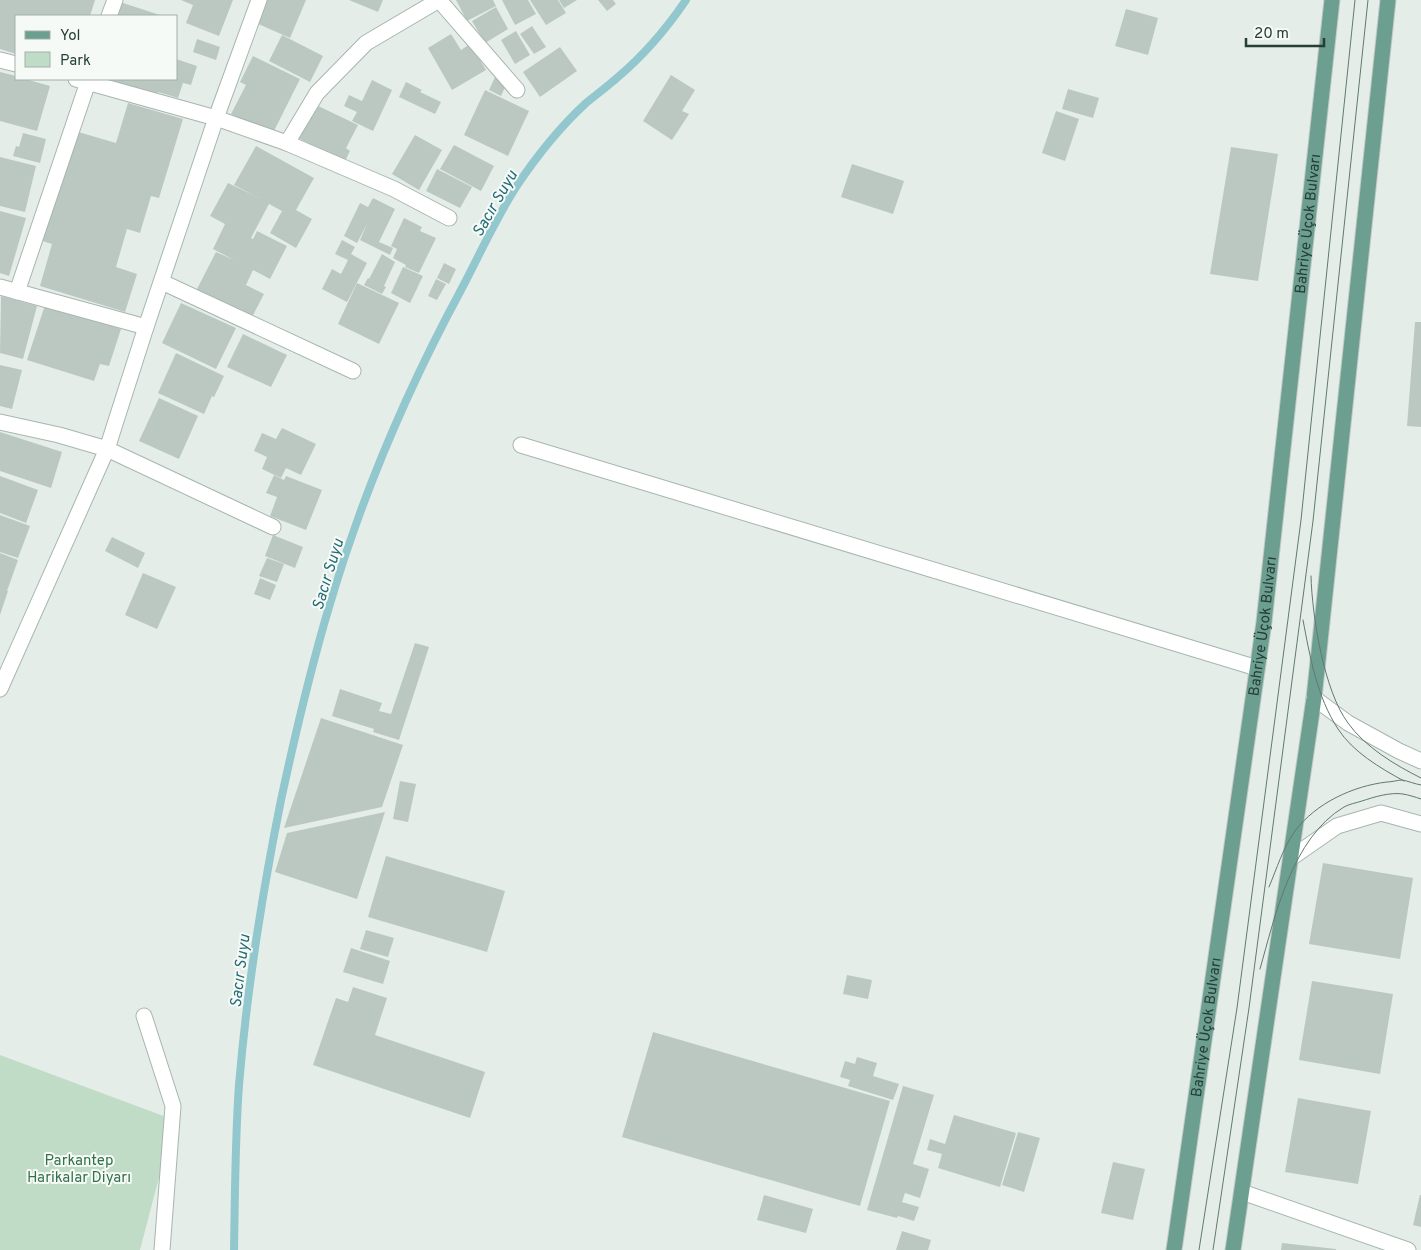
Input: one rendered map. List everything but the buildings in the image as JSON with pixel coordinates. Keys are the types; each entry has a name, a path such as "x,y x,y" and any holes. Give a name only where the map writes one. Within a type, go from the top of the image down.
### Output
{"main road":[{"name":"Bahriye Üçok Bulvarı","path":"1174,1250 1258,668 1332,0"},
{"path":"1233,1250 1314,698 1388,0"}],"street":[{"path":"109,15 115,0"},
{"path":"0,690 107,448 216,118 259,0"},
{"path":"286,143 317,93 366,43 439,0 517,90"},
{"path":"0,60 15,64"},
{"path":"17,292 84,80 216,118 286,143 394,189 449,218"},
{"path":"162,282 353,371"},
{"path":"0,287 146,327"},
{"path":"0,422 107,448 273,526"},
{"path":"521,445 1258,668"},
{"path":"1314,698 1348,723 1421,761"},
{"path":"1291,858 1338,826 1381,813 1421,824"},
{"path":"144,1016 173,1106 162,1250"},
{"path":"1242,1192 1408,1250"}],"green space":[{"name":"Parkantep Harikalar Diyarı","path":"0,1055 174,1120 140,1250 0,1250"}],"waterway":[{"name":"Sacır Suyu","path":"234,1250 239,1085 246,1013 261,906 281,800 303,703 329,607 356,526 387,445 422,366 494,225 516,187 566,122 637,60 663,31 686,0"}],"tram line":[{"path":"1199,1250 1237,1008 1301,520 1355,0"},
{"path":"1213,1250 1249,1008 1313,521 1368,0"},
{"path":"1311,576 1314,611 1321,652 1332,692 1340,709 1355,732 1372,748 1421,778"},
{"path":"1303,620 1320,690 1338,729 1359,752 1404,781"},
{"path":"1269,887 1284,851 1295,831 1313,812 1324,804 1348,792 1374,784 1402,780 1421,785"},
{"path":"1260,969 1279,903 1288,880 1311,838 1326,821 1346,806 1382,795 1403,794 1421,799"}]}
